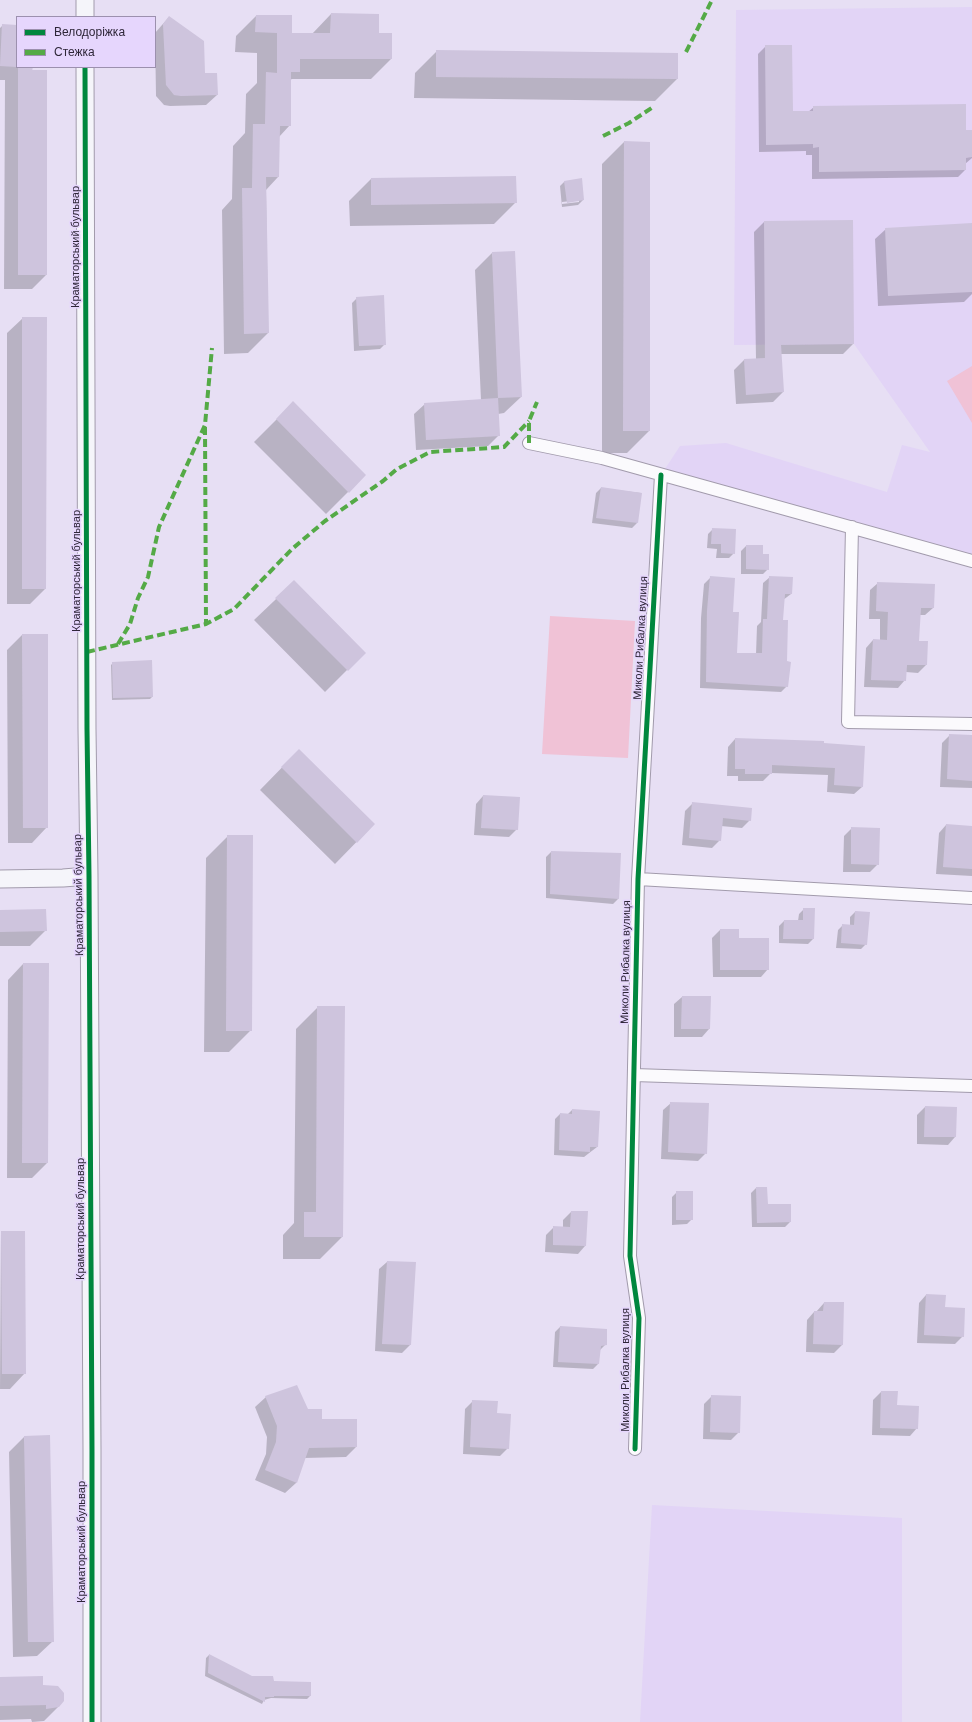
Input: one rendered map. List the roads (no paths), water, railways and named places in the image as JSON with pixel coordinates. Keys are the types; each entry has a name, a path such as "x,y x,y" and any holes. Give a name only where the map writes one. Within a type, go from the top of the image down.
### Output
{"street":[{"path":"85,0 85,16"},
{"name":"Краматорський бульвар","path":"85,68 92,1722"},
{"path":"529,443 602,458 972,561"},
{"name":"Миколи Рибалка вулиця","path":"635,1449 639,1318 630,1256 638,879 661,475"},
{"path":"852,527 848,722 972,724"},
{"path":"0,879 89,876"},
{"path":"638,879 972,898"},
{"path":"634,1075 972,1086"}]}
